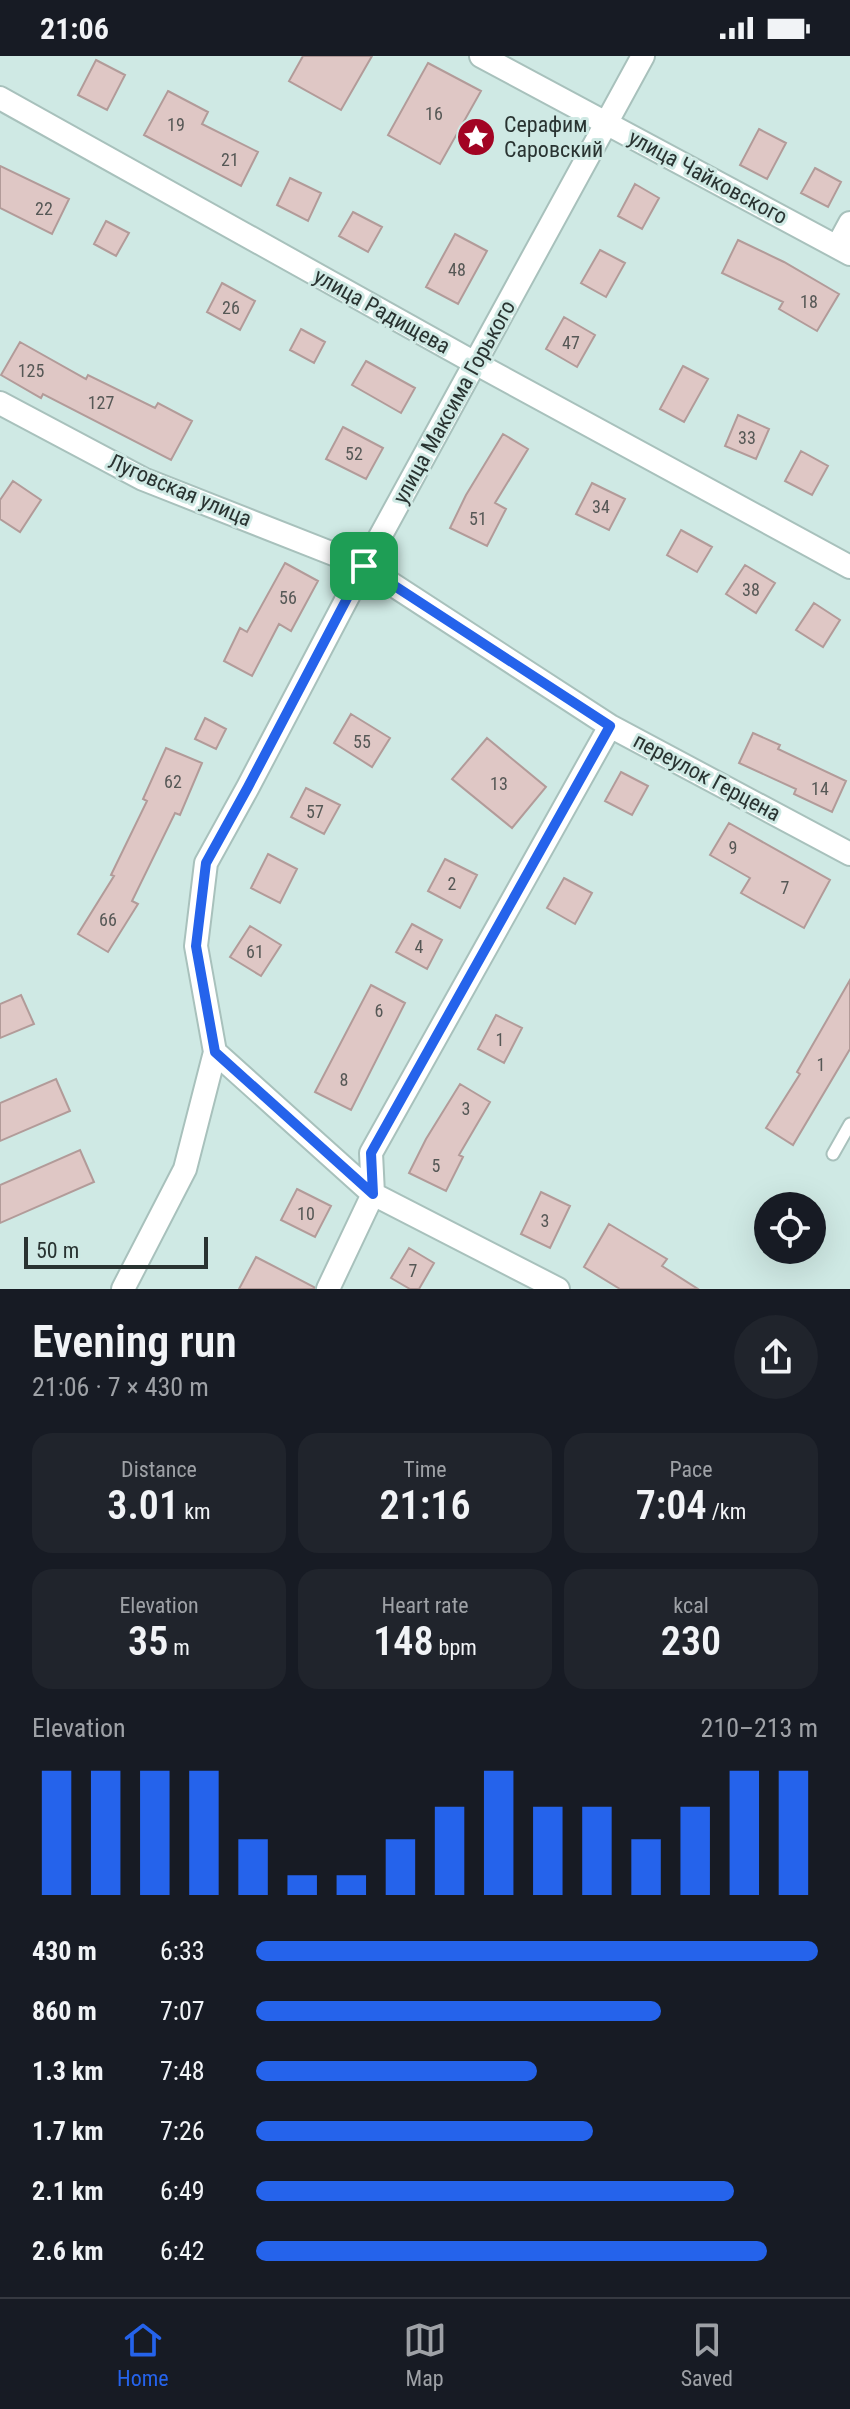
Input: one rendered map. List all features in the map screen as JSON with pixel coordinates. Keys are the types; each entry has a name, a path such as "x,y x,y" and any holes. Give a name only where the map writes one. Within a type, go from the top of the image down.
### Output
{"street":[{"name":"улица Чайковского","path":"481,56 843,251"},
{"name":"улица Максима Горького","path":"123,1289 185,1169 215,1052 196,946 206,863 364,566 643,56"},
{"name":"улица Радищева","path":"0,98 475,363 850,567"},
{"path":"843,251 850,223"},
{"name":"Луговская улица","path":"0,403 143,479 364,566"},
{"name":"переулок Герцена","path":"364,566 610,726 850,854"},
{"path":"328,1289 373,1194 371,1153 610,726"},
{"path":"215,1052 373,1194 558,1289"}],"lane":[{"path":"833,1154 850,1124"}],"building":[{"path":"303,56 372,56 341,110 289,81"},
{"path":"96,60 125,75 107,110 78,95"},
{"path":"428,63 481,91 440,164 388,135"},
{"path":"168,91 208,112 202,124 258,152 241,186 144,135"},
{"path":"759,129 786,143 767,179 740,165"},
{"path":"0,166 69,199 52,234 0,208"},
{"path":"815,168 841,182 828,207 801,193"},
{"path":"290,178 321,193 308,221 277,205"},
{"path":"635,184 659,198 642,229 618,216"},
{"path":"353,212 382,227 368,252 339,236"},
{"path":"106,221 129,233 116,256 94,244"},
{"path":"455,234 487,251 458,304 426,287"},
{"path":"738,240 839,294 817,331 779,309 783,302 722,273"},
{"path":"600,250 625,263 606,297 581,283"},
{"path":"222,283 255,301 240,330 207,312"},
{"path":"564,317 595,335 577,367 546,349"},
{"path":"301,329 325,342 314,363 290,350"},
{"path":"20,342 86,379 88,375 155,408 158,403 192,421 171,460 43,394 41,398 1,375"},
{"path":"366,361 415,388 401,413 352,385"},
{"path":"683,366 708,379 684,422 660,409"},
{"path":"738,415 769,429 756,459 725,446"},
{"path":"343,427 383,448 366,479 326,459"},
{"path":"503,434 528,449 495,503 506,509 487,546 450,528"},
{"path":"801,451 828,466 812,495 785,481"},
{"path":"13,481 41,500 20,532 0,519 0,500"},
{"path":"592,483 625,499 609,530 576,514"},
{"path":"681,530 712,547 697,572 667,555"},
{"path":"285,563 318,581 291,631 279,624 252,676 224,661 240,628 247,632"},
{"path":"745,565 775,583 756,613 726,594"},
{"path":"814,603 840,620 823,647 796,630"},
{"path":"351,714 390,738 372,767 334,743"},
{"path":"205,718 226,729 216,749 195,739"},
{"path":"753,733 780,745 778,749 846,781 832,812 794,794 796,789 739,763"},
{"path":"487,738 546,787 512,828 452,779"},
{"path":"166,748 202,763 180,815 175,813 132,901 138,904 108,952 78,934 114,876 111,875 147,801 143,799"},
{"path":"621,772 648,786 632,815 605,801"},
{"path":"306,788 340,805 324,834 291,817"},
{"path":"729,823 830,880 804,928 741,893 750,878 710,855"},
{"path":"268,854 297,869 280,903 251,888"},
{"path":"445,859 477,875 460,908 428,891"},
{"path":"564,878 592,893 575,924 547,908"},
{"path":"412,924 442,940 427,969 396,952"},
{"path":"250,926 281,945 261,976 230,957"},
{"path":"850,980 850,1049 793,1145 766,1128 800,1074 797,1072"},
{"path":"371,985 405,1003 351,1110 315,1092"},
{"path":"21,995 34,1024 0,1038 0,1004"},
{"path":"496,1015 522,1028 504,1063 478,1049"},
{"path":"56,1079 70,1111 0,1141 0,1103"},
{"path":"460,1084 490,1102 459,1155 463,1157 446,1191 409,1173"},
{"path":"80,1150 94,1182 0,1223 0,1185"},
{"path":"297,1189 331,1206 315,1237 281,1220"},
{"path":"541,1192 570,1206 550,1248 521,1234"},
{"path":"609,1224 667,1259 662,1266 698,1289 620,1289 584,1267"},
{"path":"409,1248 434,1263 419,1289 410,1289 391,1278"},
{"path":"256,1257 314,1287 314,1289 239,1289"}],"place":[{"name":"Серафим Саровский","path":"476,137"}],"route":[{"path":"364,566 610,726 371,1153 373,1194 215,1052 196,946 206,863 364,566"}]}
